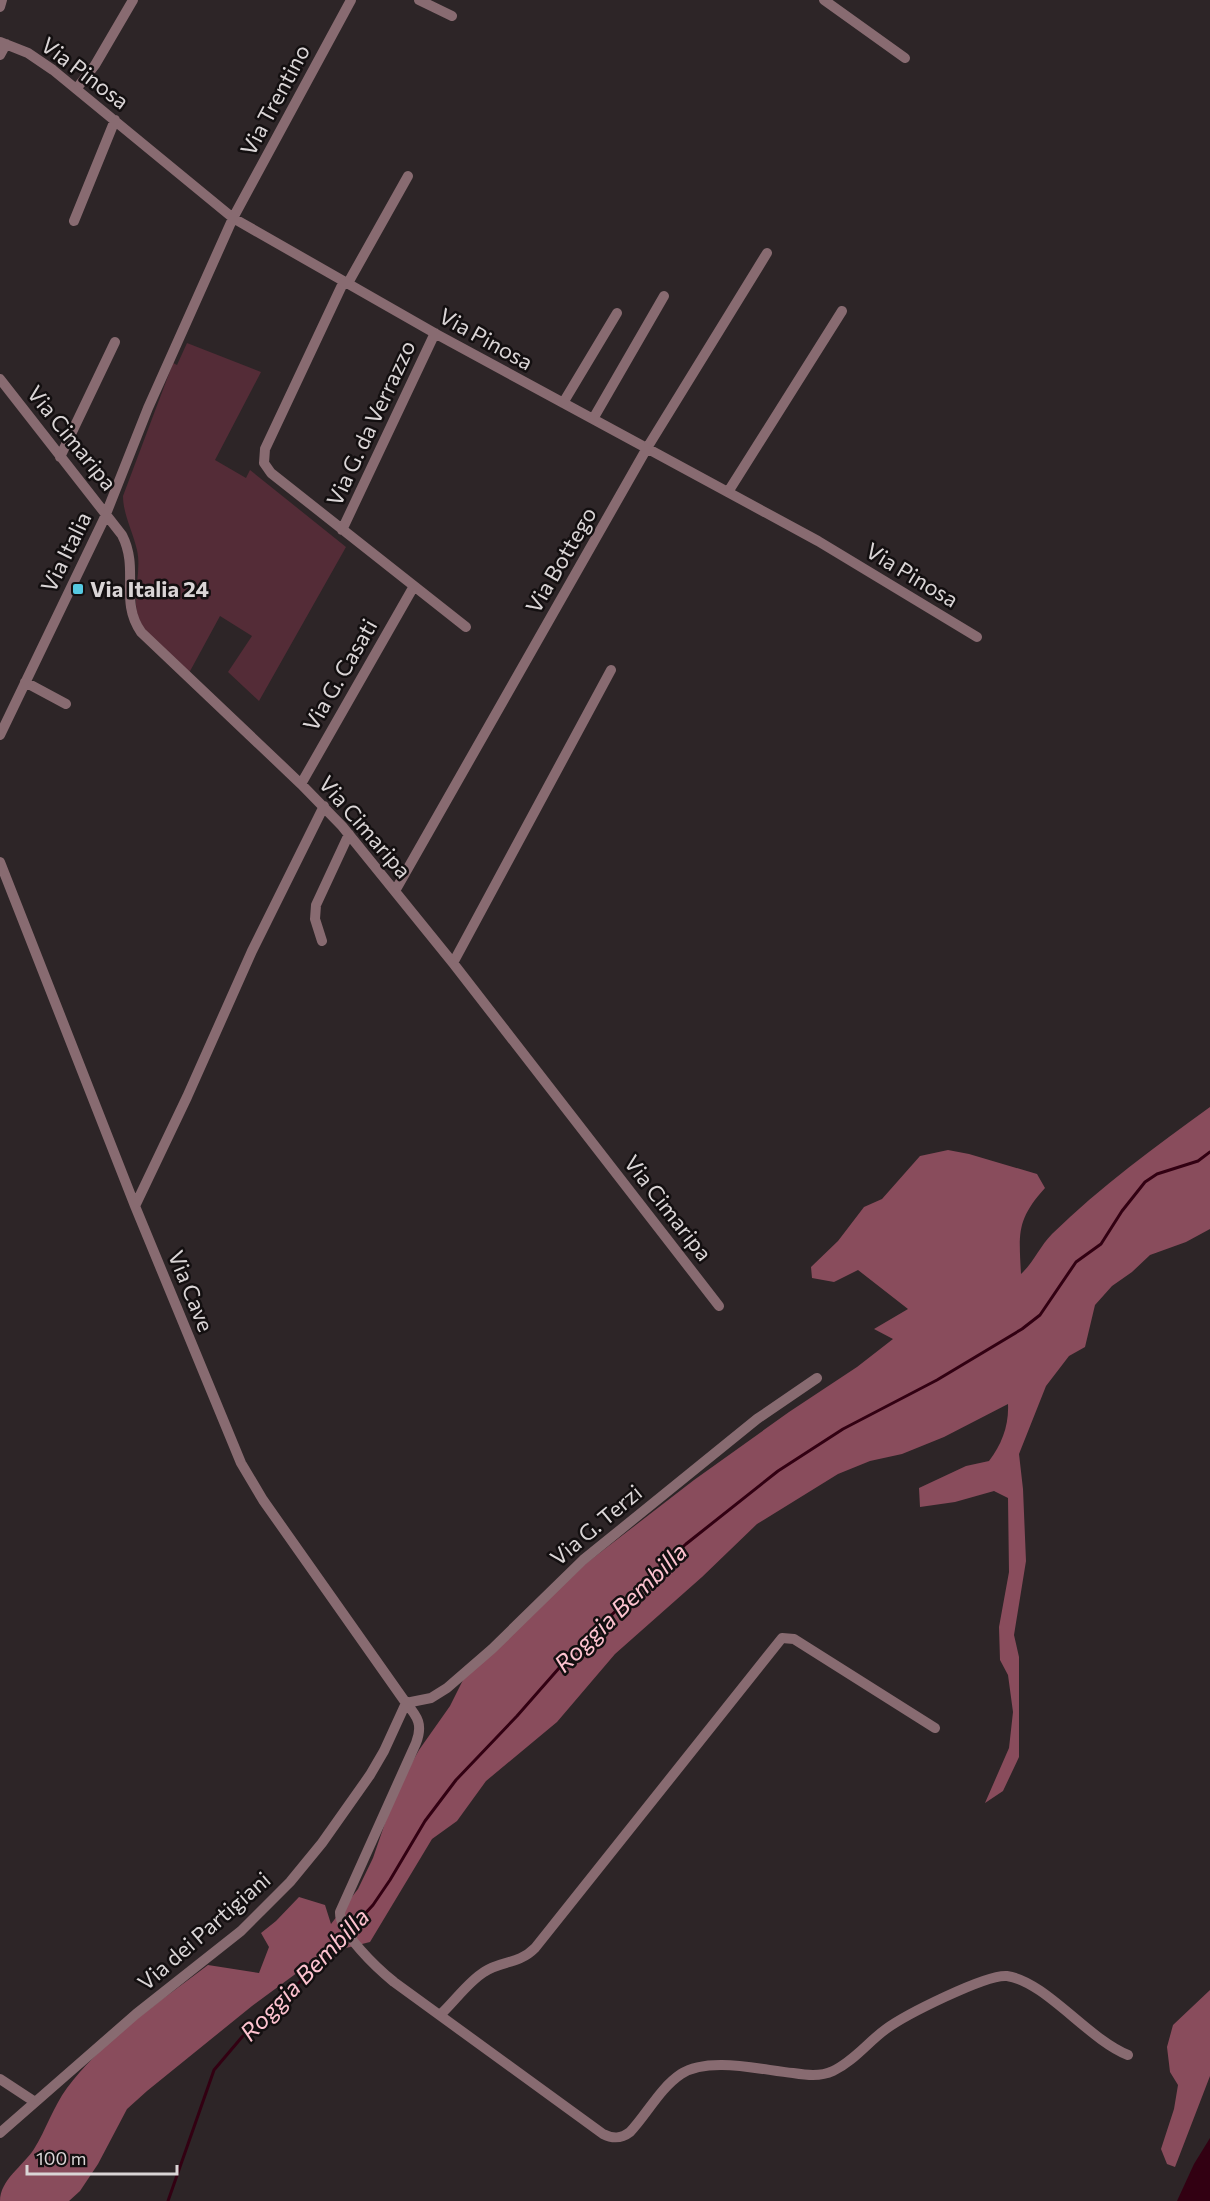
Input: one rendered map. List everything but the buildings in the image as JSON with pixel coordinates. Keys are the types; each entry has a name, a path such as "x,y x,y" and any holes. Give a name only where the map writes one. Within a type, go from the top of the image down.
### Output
{"street":[{"path":"0,7 2,0"},
{"path":"77,88 95,65 133,0"},
{"name":"Via Trentino","path":"233,218 351,0"},
{"path":"419,0 452,16"},
{"path":"824,0 905,58"},
{"path":"0,55 3,43"},
{"name":"Via Pinosa","path":"3,43 42,62 77,88 233,218 435,333 818,541 977,637"},
{"path":"74,221 116,120"},
{"path":"408,176 346,282 296,381 263,456 268,471 466,627"},
{"name":"Via Italia","path":"0,735 106,513 148,408 233,218"},
{"name":"Via Bottego","path":"395,891 647,448 767,253"},
{"path":"593,418 664,296"},
{"path":"728,492 842,311"},
{"path":"563,403 617,313"},
{"name":"Via G. da Verrazzo","path":"342,530 435,333"},
{"path":"60,457 115,342"},
{"name":"Via Cimaripa","path":"0,379 122,535 129,552 130,609 139,629 324,806 349,834 453,963 719,1306"},
{"name":"Via G. Casati","path":"301,784 414,586"},
{"path":"453,963 611,670"},
{"path":"25,682 66,704"},
{"path":"135,1206 187,1097 252,951 324,806"},
{"path":"322,941 315,919 316,902 349,834"},
{"name":"Via Cave","path":"0,862 135,1206 228,1433 248,1476 406,1703 419,1718 419,1735 341,1910 340,1918 348,1932 381,1971 440,2015"},
{"name":"Via G. Terzi","path":"406,1703 427,1700 447,1688 492,1649 583,1560 739,1433 817,1378"},
{"path":"935,1728 794,1639 782,1638 535,1948 519,1960 482,1973 440,2015 603,2134 616,2138 625,2136 632,2130 672,2081 687,2070 715,2065 810,2075 829,2073 846,2063 883,2031 907,2016 1000,1976 1012,1977 1030,1986 1112,2048 1128,2055"},
{"name":"Via dei Partigiani","path":"0,2133 136,2014 241,1931 290,1882 317,1850 374,1769 406,1703"},
{"path":"0,2079 35,2102"}],"shaded area":[{"path":"187,343 261,372 215,460 246,478 250,470 346,547 259,701 228,672 252,636 220,616 189,673 155,643 138,615 136,598 138,557 123,496 173,363 177,365"},
{"path":"1210,1107 1210,1229 1186,1242 1150,1255 1112,1286 1095,1305 1085,1347 1069,1356 1046,1386 1019,1454 1026,1561 1014,1635 1019,1657 1019,1757 1003,1791 985,1803 1009,1748 1013,1712 1008,1675 1000,1660 999,1627 1009,1572 1008,1498 994,1491 955,1502 920,1507 919,1488 966,1466 989,1461 1004,1434 1008,1404 944,1437 902,1454 870,1461 838,1474 757,1524 702,1577 615,1654 557,1722 486,1781 457,1821 432,1839 370,1942 342,1949 309,1964 252,2006 147,2091 127,2109 98,2164 80,2191 69,2201 0,2201 4,2186 34,2149 67,2088 115,2037 208,1965 259,1973 269,1947 261,1933 299,1897 325,1905 331,1924 358,1889 373,1858 396,1791 419,1750 450,1706 463,1680 584,1565 694,1480 857,1367 893,1339 874,1329 908,1309 858,1270 834,1282 812,1278 811,1267 838,1241 864,1207 882,1199 920,1156 948,1150 1037,1174 1045,1188 1029,1209 1021,1228 1021,1274 1052,1234 1089,1200"},
{"path":"1210,1990 1210,2076 1175,2167 1167,2164 1161,2149 1174,2109 1178,2085 1170,2072 1167,2047 1173,2025"},
{"path":"1210,2138 1210,2201 1177,2201 1194,2164"}],"waterway":[{"name":"Roggia Bembilla","path":"350,1930 373,1905 425,1821 456,1780 567,1659 686,1544 778,1471 843,1429 937,1380 1022,1329 1040,1315 1076,1262 1101,1244 1122,1211 1145,1182 1157,1174 1198,1161 1210,1152"},
{"name":"Roggia Bembilla","path":"168,2201 214,2070 242,2037 325,1958 346,1934"}],"place":[{"name":"Via Italia 24","path":"78,589"}]}
